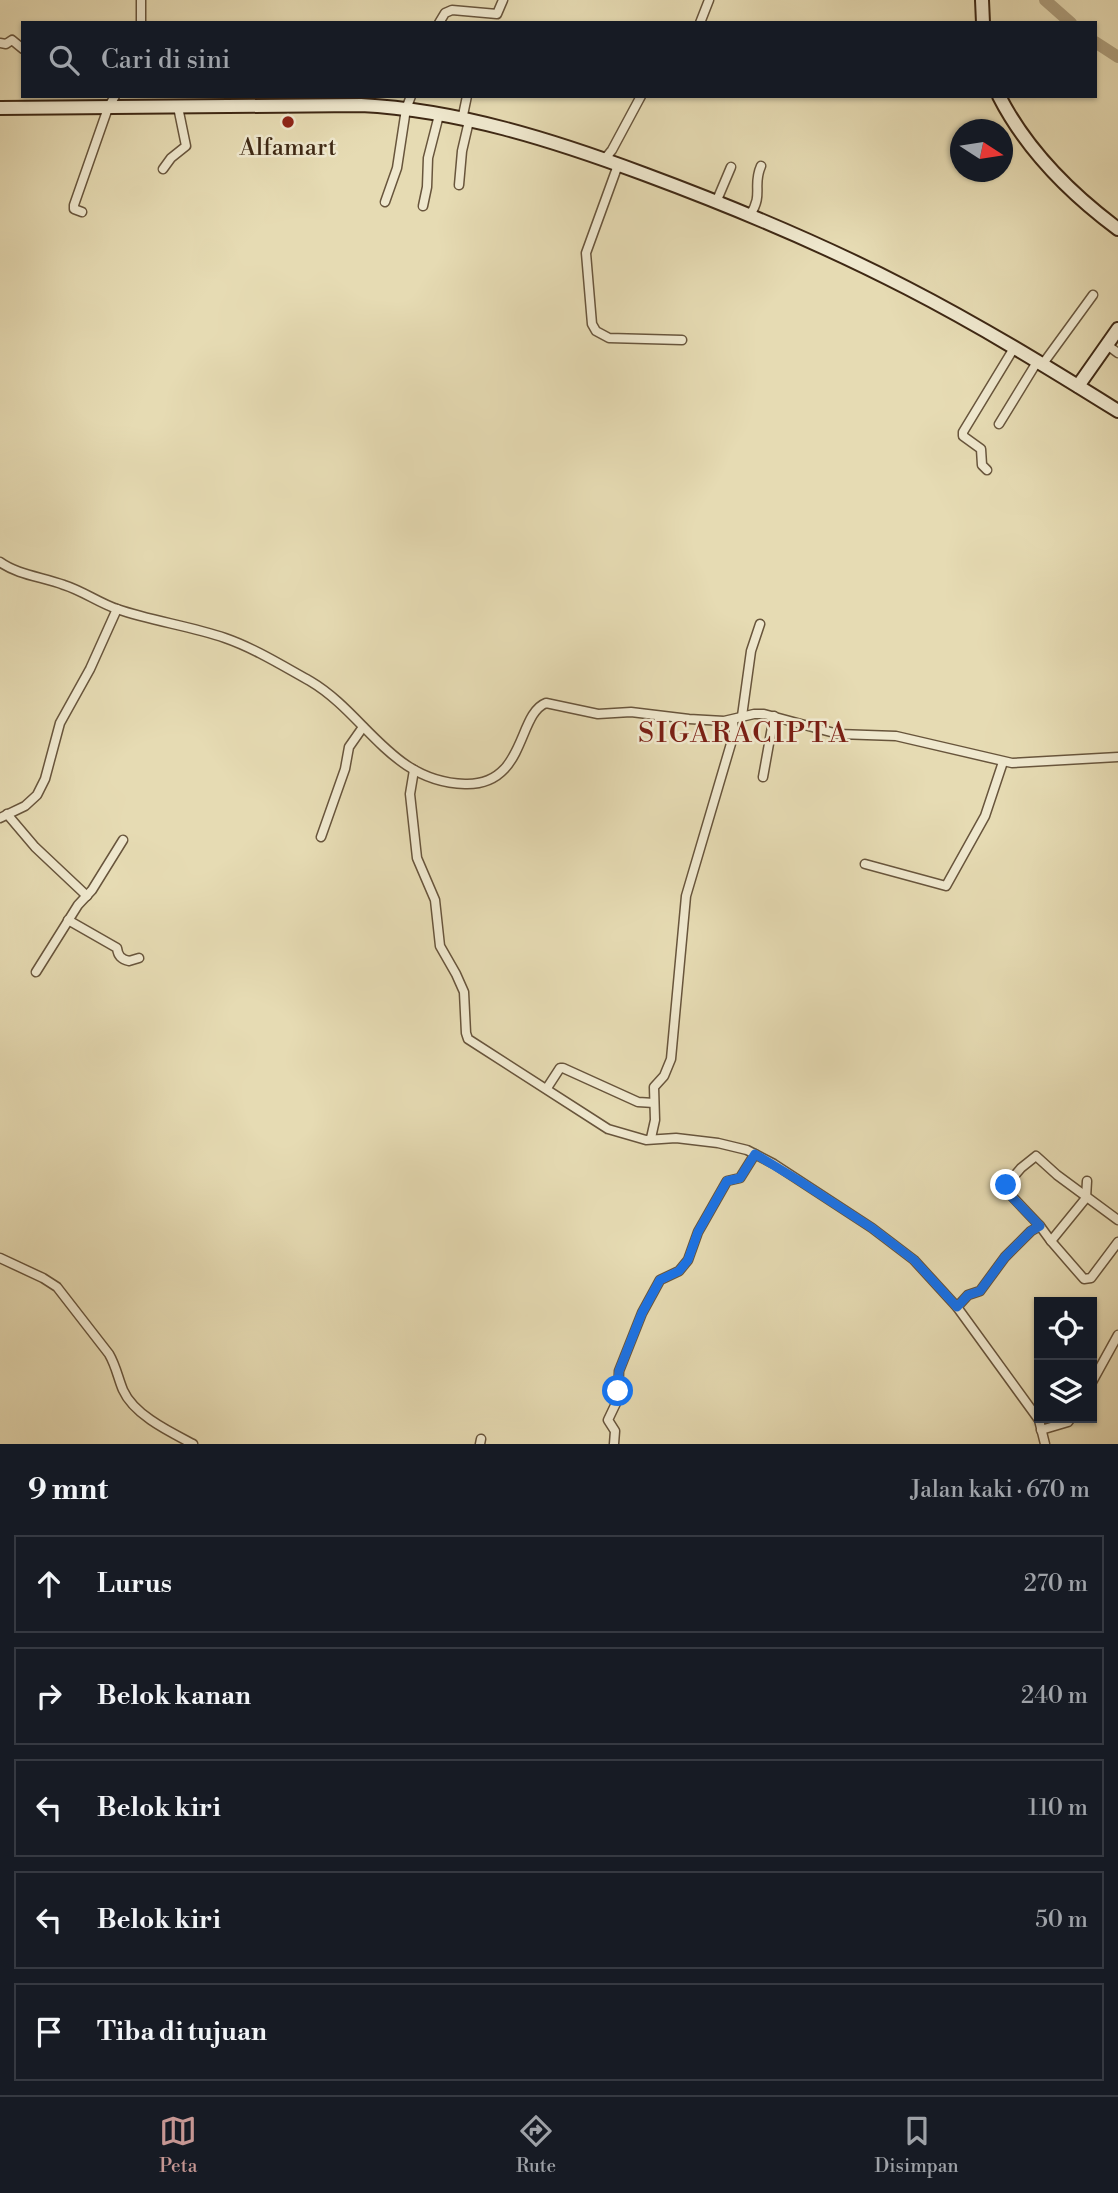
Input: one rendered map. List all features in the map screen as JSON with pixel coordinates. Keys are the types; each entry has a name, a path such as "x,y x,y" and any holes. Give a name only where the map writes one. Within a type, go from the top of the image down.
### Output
{"main road":[{"path":"982,0 983,21"},
{"path":"1000,98 1012,122 1035,152 1118,229"},
{"path":"0,108 112,102 178,107 361,104 439,115 523,134 717,201 904,286 1118,411"},
{"path":"1078,386 1112,349 1118,328"}],"street":[{"path":"141,0 141,21"},
{"path":"440,21 445,13 452,10 497,14 503,0"},
{"path":"701,21 709,0"},
{"path":"0,43 6,44 12,40 21,47"},
{"path":"385,202 398,163 406,109 410,98"},
{"path":"459,185 467,98"},
{"path":"604,160 639,98"},
{"path":"82,212 74,209 74,205 112,102"},
{"path":"163,169 186,146 178,107"},
{"path":"423,206 427,190 428,158 439,115"},
{"path":"618,165 586,253 592,324 596,331 609,338 682,340"},
{"path":"750,215 758,203 757,176 761,166"},
{"path":"717,201 731,167"},
{"path":"999,424 1039,363 1093,295"},
{"path":"987,470 982,465 981,449 963,436 963,432 1014,348"},
{"path":"0,562 10,569 66,585 117,609 208,633 253,650 312,682 332,697 386,750 414,770 426,777 466,784 489,780 511,761 536,710 545,704 598,714 631,712 689,719 733,720 754,713 838,734 896,736 1003,762 1022,764 1118,757"},
{"path":"86,896 4,816 25,806 37,795 45,779 60,723 90,668 117,609"},
{"path":"742,716 751,651 760,624"},
{"path":"763,777 774,716"},
{"path":"651,1138 655,1119 656,1083 664,1076 673,1049 686,896 730,747 733,720"},
{"path":"321,837 345,769 349,747 363,727"},
{"path":"865,863 946,886 985,816 1003,762"},
{"path":"414,770 410,794 417,858 435,900 440,946 464,992 467,1036 608,1129 646,1140 651,1138 718,1143 747,1150 872,1228 914,1260 957,1307 1039,1420 1045,1444"},
{"path":"36,971 123,840"},
{"path":"68,920 117,948 123,959 129,961 139,958"},
{"path":"547,1088 561,1068 638,1102 654,1102"},
{"path":"614,1444 615,1431 608,1420 618,1399 619,1371 642,1313 660,1280 679,1271 688,1260 698,1232 727,1181 740,1178 755,1154"},
{"path":"1118,1220 1086,1198 1036,1156 1032,1156 1004,1188 1084,1279 1091,1278 1118,1242"},
{"path":"1051,1241 1086,1198 1087,1181"},
{"path":"957,1307 968,1295 980,1291 1005,1257 1031,1231 1040,1226"},
{"path":"0,1258 57,1287 109,1354 130,1402 193,1444"},
{"path":"1097,1373 1118,1335"},
{"path":"1041,1430 1065,1423"}],"waterway":[{"path":"1045,0 1069,21"},
{"path":"1097,43 1118,57"}],"place":[{"name":"Alfamart","path":"288,122"}],"district":[{"name":"SIGARACIPTA","path":"744,733"}],"route":[{"path":"618,1391 619,1371 626,1348 660,1280 674,1275 688,1260 698,1232 727,1181 729,1178 740,1178 755,1154 872,1228 914,1260 957,1307 968,1295 980,1291 1005,1257 1031,1231 1040,1226 1007,1192 1004,1188 1006,1185"}]}
